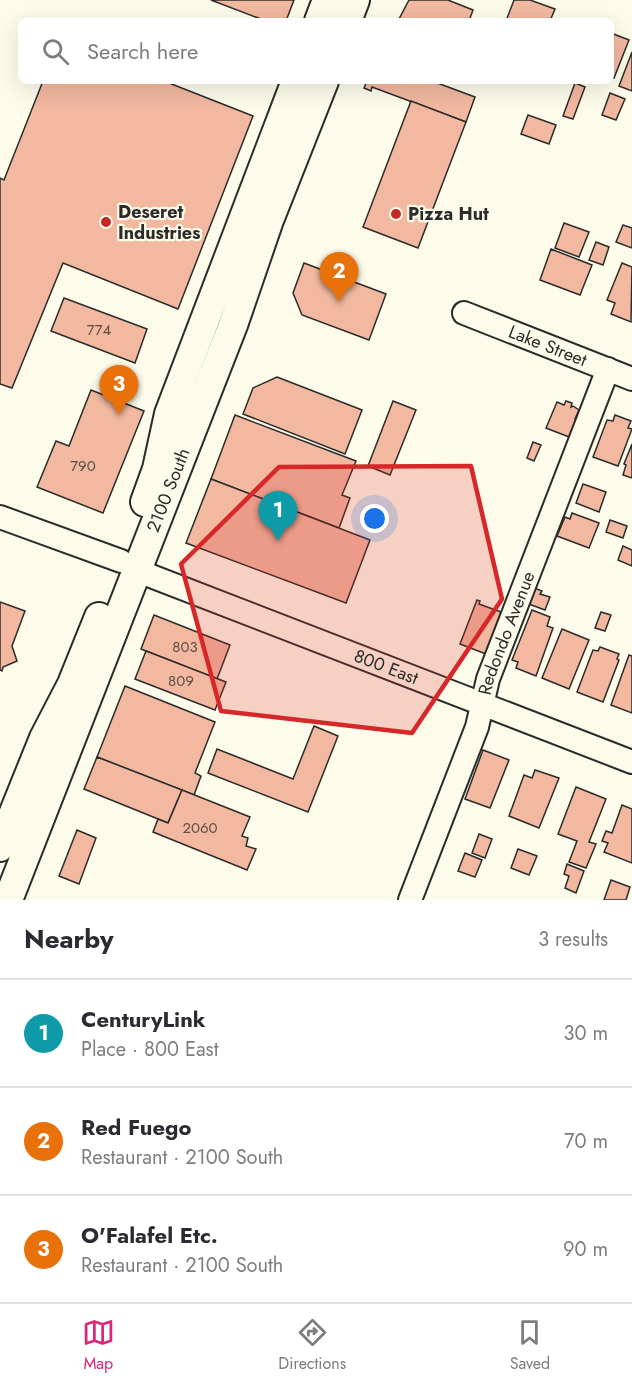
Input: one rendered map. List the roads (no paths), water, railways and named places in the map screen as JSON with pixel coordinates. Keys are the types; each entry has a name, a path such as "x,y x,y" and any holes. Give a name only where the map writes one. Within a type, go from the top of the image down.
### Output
{"main road":[{"path":"320,18 327,0"},
{"path":"348,18 355,0"},
{"name":"2100 South","path":"0,847 44,738 130,566 172,405 295,84"},
{"name":"2100 South","path":"7,900 130,566 233,325 269,220 323,84"},
{"path":"7,900 2,892 2,882 49,760 50,748 44,738"}],"street":[{"name":"Lake Street","path":"464,313 632,379"},
{"name":"Redondo Avenue","path":"410,900 477,727 488,679 608,369"},
{"name":"800 East","path":"0,517 632,762"}],"place":[{"name":"Pizza Hut","path":"396,214"},
{"name":"Deseret Industries","path":"106,222"},
{"name":"Red Fuego","path":"339,302"},
{"name":"O'Falafel Etc.","path":"119,415"},
{"name":"CenturyLink","path":"278,541"}]}
